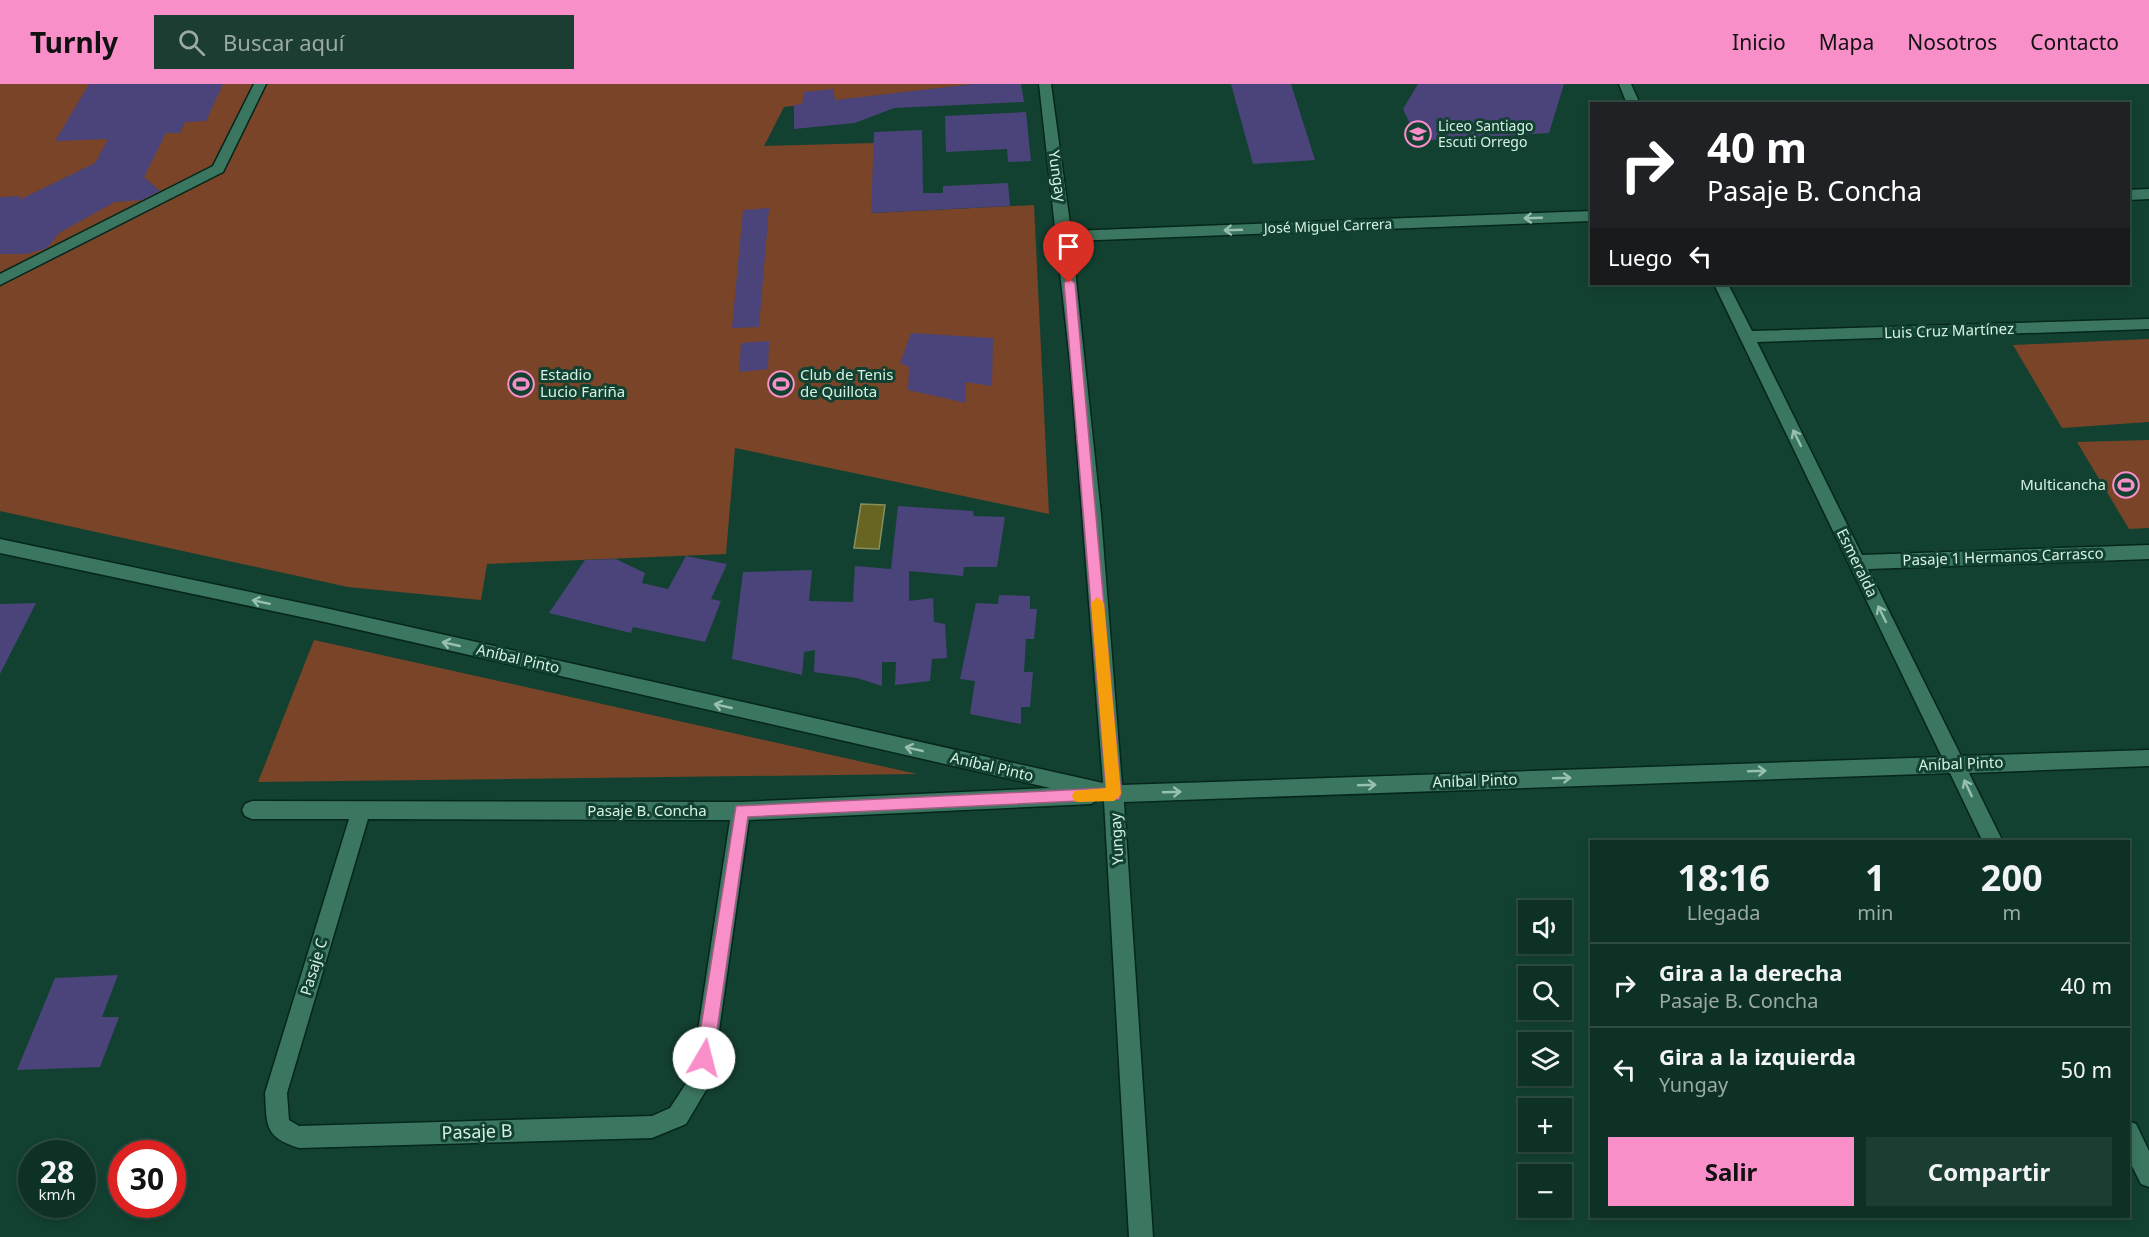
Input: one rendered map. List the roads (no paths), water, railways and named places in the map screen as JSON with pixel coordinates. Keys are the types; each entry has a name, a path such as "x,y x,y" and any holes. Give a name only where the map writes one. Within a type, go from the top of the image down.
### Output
{"street":[{"path":"0,280 218,169 260,84"},
{"name":"Yungay","path":"1044,84 1065,236 1114,794 1140,1237"},
{"path":"1625,84 1633,102"},
{"path":"2130,195 2149,194"},
{"name":"José Miguel Carrera","path":"1065,236 1590,216"},
{"name":"Esmeralda","path":"1722,285 1749,337 1992,840"},
{"name":"Luis Cruz Martínez","path":"1749,337 2149,324"},
{"name":"Aníbal Pinto","path":"0,546 337,618 1114,794 2149,758"},
{"name":"Pasaje 1 Hermanos Carrasco","path":"1856,562 2149,552"},
{"name":"Pasaje B. Concha","path":"252,810 741,811 1114,794"},
{"name":"Pasaje C","path":"278,1125 276,1093 361,811"},
{"name":"Pasaje B","path":"278,1125 299,1137 652,1127 678,1116 701,1080 741,811"},
{"path":"2130,1136 2149,1176"}],"place":[{"name":"Liceo Santiago Escuti Orrego","path":"1418,134"},
{"name":"Estadio Lucio Fariña","path":"521,384"},
{"name":"Club de Tenis de Quillota","path":"781,384"},
{"name":"Multicancha","path":"2126,485"}]}
